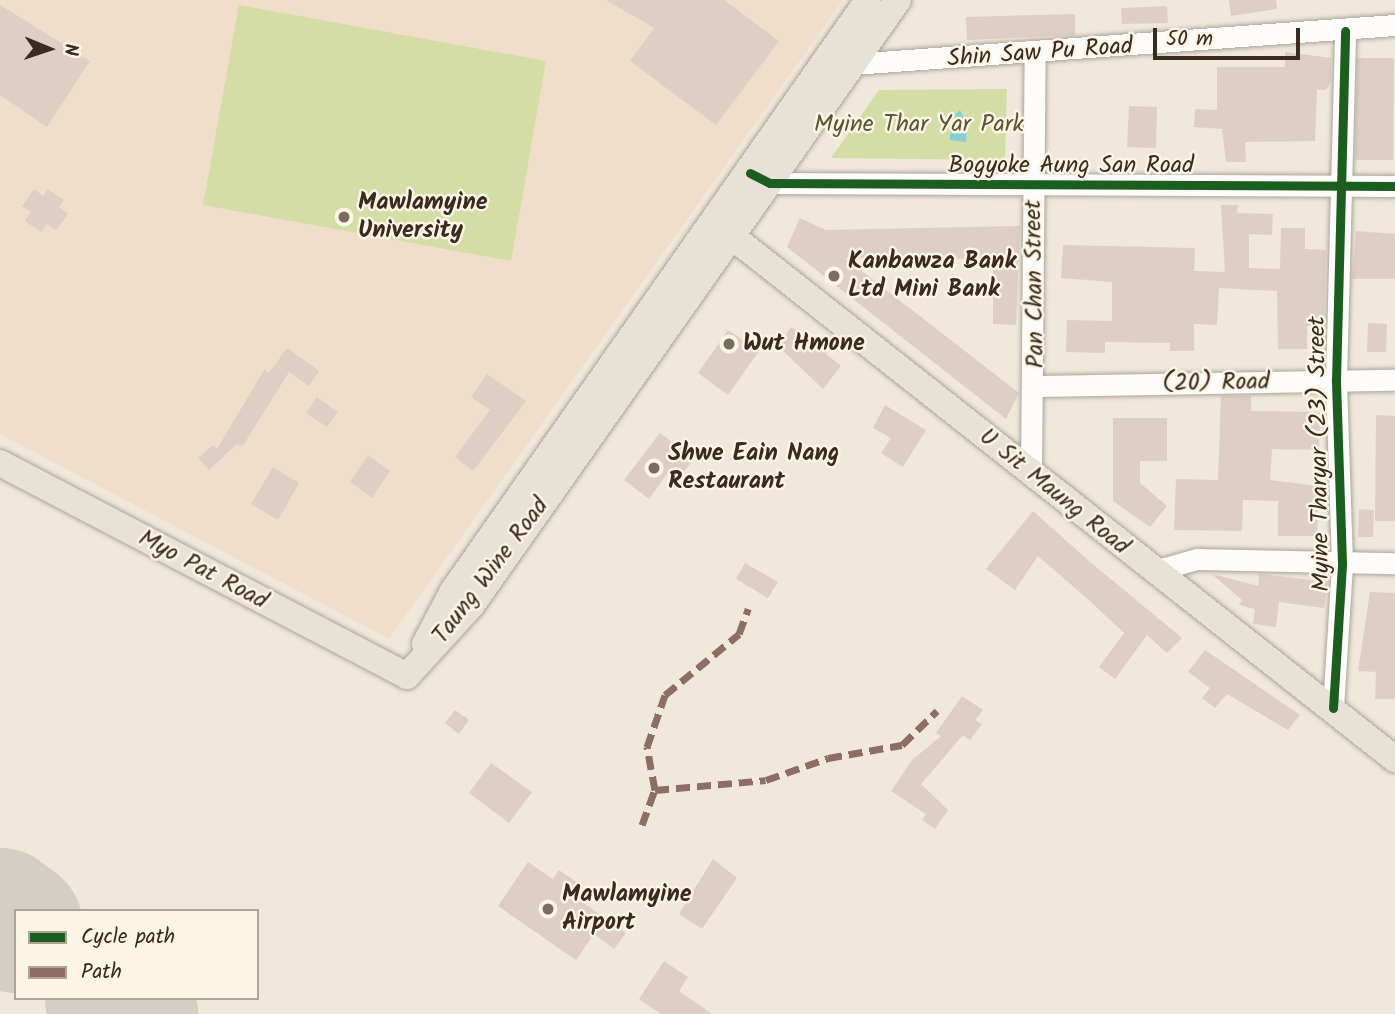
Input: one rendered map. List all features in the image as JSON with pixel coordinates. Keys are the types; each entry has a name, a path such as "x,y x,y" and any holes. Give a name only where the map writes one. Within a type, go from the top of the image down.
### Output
{"main road":[{"name":"Taung Wine Road","path":"760,178 868,0"},
{"name":"Taung Wine Road","path":"407,676 453,591 760,178 852,64 898,0"},
{"name":"U Sit Maung Road","path":"724,229 1395,759"},
{"name":"Myo Pat Road","path":"0,463 407,676"}],"street":[{"name":"Shin Saw Pu Road","path":"852,64 1345,31 1395,25"},
{"name":"Myine Tharyar (23) Street","path":"1333,708 1342,563 1336,380 1345,31"},
{"name":"Pan Chan Street","path":"1031,473 1037,386 1035,53"},
{"name":"Bogyoke Aung San Road","path":"760,178 1034,185 1395,186"},
{"name":"(20) Road","path":"1037,386 1395,380"},
{"path":"1154,571 1198,559 1395,563"}],"shaded area":[{"name":"Mawlamyine University","path":"0,0 843,0 389,639 0,434"}],"green space":[{"path":"239,5 546,61 511,261 203,205"},
{"name":"Myine Thar Yar Park","path":"1007,89 1005,160 831,158 879,90"}],"water":[{"path":"960,110 967,124 966,142 950,140 951,118"}],"building":[{"path":"606,0 724,0 779,41 716,125 630,61 654,28"},
{"path":"1229,0 1276,0 1277,9 1231,16"},
{"path":"0,5 90,61 47,127 0,95"},
{"path":"1167,6 1168,23 1122,24 1121,8"},
{"path":"1075,14 1075,35 967,40 966,17"},
{"path":"1285,52 1331,58 1331,81 1326,90 1317,90 1315,141 1245,142 1246,162 1226,162 1222,129 1194,127 1195,109 1217,110 1217,67 1285,67"},
{"path":"1357,58 1394,58 1393,160 1355,160"},
{"path":"1129,106 1157,107 1156,148 1127,147"},
{"path":"34,189 43,196 48,189 64,200 59,207 68,214 56,230 47,224 41,232 25,221 31,212 22,206"},
{"path":"1221,205 1238,205 1237,213 1273,214 1272,235 1249,234 1249,268 1280,269 1281,228 1305,228 1305,249 1326,250 1324,326 1307,326 1307,349 1278,349 1277,291 1219,288 1217,325 1194,324 1194,351 1170,351 1170,343 1105,342 1105,353 1066,352 1067,320 1112,321 1112,282 1061,278 1063,245 1195,248 1194,271 1225,272"},
{"path":"800,218 826,230 1020,226 1016,325 993,324 993,259 845,258 1019,393 1006,419 787,247"},
{"path":"1356,231 1395,234 1395,279 1352,279"},
{"path":"1368,323 1387,324 1386,352 1367,352"},
{"path":"791,327 830,348 826,354 841,366 823,389 778,346"},
{"path":"728,330 759,351 728,395 698,373"},
{"path":"287,348 319,371 309,386 289,372 242,447 237,444 209,470 198,458 213,445 217,449 264,370 269,373"},
{"path":"487,374 526,401 473,471 455,457 490,410 471,397"},
{"path":"1221,396 1251,396 1251,411 1320,412 1319,450 1272,449 1270,480 1319,486 1317,536 1278,536 1278,501 1243,500 1242,531 1174,530 1176,479 1218,480"},
{"path":"317,397 338,412 327,427 306,413"},
{"path":"885,405 926,430 903,467 881,453 891,438 873,428"},
{"path":"1376,415 1395,416 1395,521 1375,521"},
{"path":"1113,418 1167,418 1167,461 1140,461 1140,483 1167,506 1150,527 1113,501"},
{"path":"660,433 694,459 680,476 671,468 649,499 624,480"},
{"path":"368,455 390,471 372,498 350,482"},
{"path":"273,467 299,483 278,520 251,504"},
{"path":"1359,509 1374,510 1373,537 1358,537"},
{"path":"1033,511 1182,638 1167,653 1147,635 1115,679 1099,667 1124,633 1038,556 1015,590 986,569"},
{"path":"745,563 778,582 768,598 736,579"},
{"path":"1212,574 1258,586 1259,574 1328,582 1324,608 1279,602 1276,627 1253,624 1255,609 1239,605 1242,600"},
{"path":"1370,592 1395,593 1395,699 1375,699 1376,672 1358,671"},
{"path":"1205,650 1300,715 1288,730 1227,694 1215,708 1202,698 1210,688 1188,672"},
{"path":"962,696 983,710 975,720 982,724 970,740 963,735 921,784 948,810 935,829 922,820 926,814 891,791 912,760 941,736 936,733"},
{"path":"455,710 469,720 459,734 445,723"},
{"path":"491,763 532,792 509,823 469,793"},
{"path":"713,859 737,878 702,929 679,914"},
{"name":"Mawlamyine Airport","path":"528,862 553,879 559,870 579,884 571,894 626,933 614,949 594,934 576,960 498,906"},
{"path":"664,961 688,977 679,991 712,1014 661,1014 639,999"}],"runway":[{"path":"0,914 14,924"},
{"path":"114,1000 131,1014"}],"marked path":[{"path":"655,790 647,747 665,695 739,634 748,609"},
{"path":"642,825 655,790 766,780 828,758 902,745 937,711"}],"cycle path":[{"path":"1333,708 1342,563 1336,380 1345,31"},
{"path":"750,173 770,183 1395,186"}],"place":[{"name":"Mawlamyine University","path":"344,217"},
{"name":"Kanbawza Bank Ltd Mini Bank","path":"834,276"},
{"name":"Wut Hmone","path":"729,344"},
{"name":"Shwe Eain Nang Restaurant","path":"654,468"},
{"name":"Mawlamyine Airport","path":"548,909"}]}
